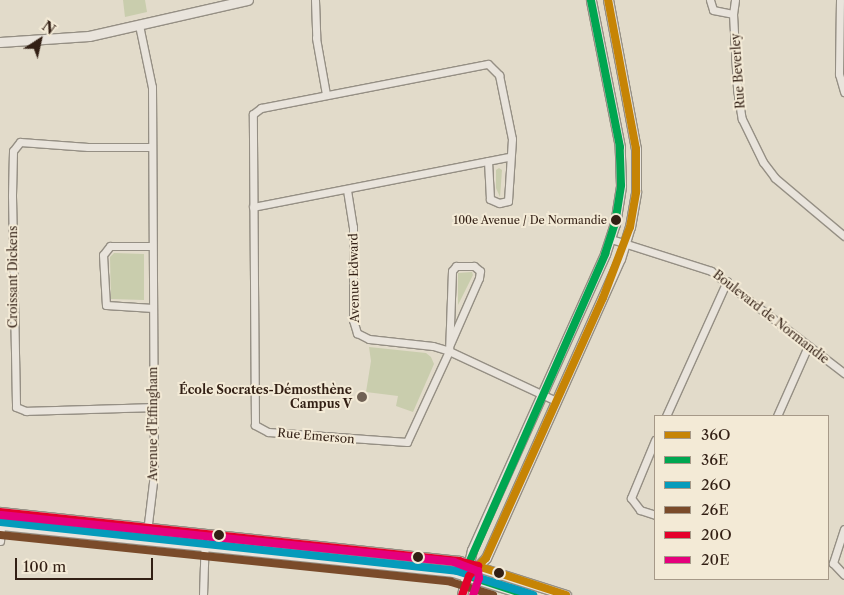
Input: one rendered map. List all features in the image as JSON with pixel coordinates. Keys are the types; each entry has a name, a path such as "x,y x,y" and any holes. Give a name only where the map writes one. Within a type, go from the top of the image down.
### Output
{"street":[{"path":"0,42 89,36 248,0"},
{"path":"315,0 316,38 326,94"},
{"path":"462,595 474,565 472,550 611,239 621,190 620,147 591,0"},
{"path":"474,565 486,558 626,243 636,192 636,149 608,0"},
{"path":"710,0 714,10 733,14"},
{"name":"Rue Beverley","path":"735,0 733,14 738,104 755,148 775,178 844,236"},
{"path":"840,0 839,74 844,92"},
{"name":"Avenue d'Effingham","path":"139,25 152,83 154,474 146,540"},
{"name":"Rue Emerson","path":"449,348 406,442 268,432 255,425 253,114 261,108 326,94 488,64 498,75 512,140 509,157 508,201 499,203 490,198 488,161"},
{"name":"Croissant Dickens","path":"152,147 79,147 22,141 13,151 12,196 16,407 26,411 153,407"},
{"path":"253,207 509,157"},
{"name":"Avenue Edward","path":"347,190 353,227 355,330 369,339 449,348 556,401"},
{"name":"Boulevard de Normandie","path":"611,239 703,268 727,281 844,373"},
{"path":"152,246 108,247 104,252 104,272 106,305 153,308"},
{"path":"456,266 474,266 480,271 479,278 449,348 452,271 456,266"},
{"path":"666,415 727,281"},
{"path":"777,415 808,346"},
{"path":"654,442 631,498 640,510 654,515"},
{"path":"0,540 1,513 474,565 566,595"},
{"path":"1,525 469,576 527,595"},
{"path":"844,529 833,563 844,575"},
{"path":"203,595 205,535"}],"green space":[{"path":"123,0 145,0 147,12 125,17"},
{"path":"499,168 502,170 500,197 496,188 496,170"},
{"path":"114,253 144,254 144,300 111,299 110,257"},
{"path":"472,272 473,275 458,305 458,273"},
{"path":"369,347 426,353 431,357 434,364 413,412 396,406 398,396 366,392 371,361"}],"transit line":[{"name":"36E","path":"527,595 469,576 469,563 605,254 615,224 621,185 620,147 591,0"},
{"name":"36O","path":"566,595 478,566 486,558 603,298 630,227 636,192 636,149 608,0"},
{"name":"20O","path":"0,512 459,561 478,566 469,576 462,595"},
{"name":"20E","path":"1,515 454,562 478,571 479,578 473,595"},
{"name":"26O","path":"0,522 457,571 533,595"},
{"name":"26E","path":"0,535 451,582 493,595"}],"place":[{"name":"100e Avenue / De Normandie","path":"616,220"},
{"name":"École Socrates-Démosthène Campus V","path":"362,397"}]}
